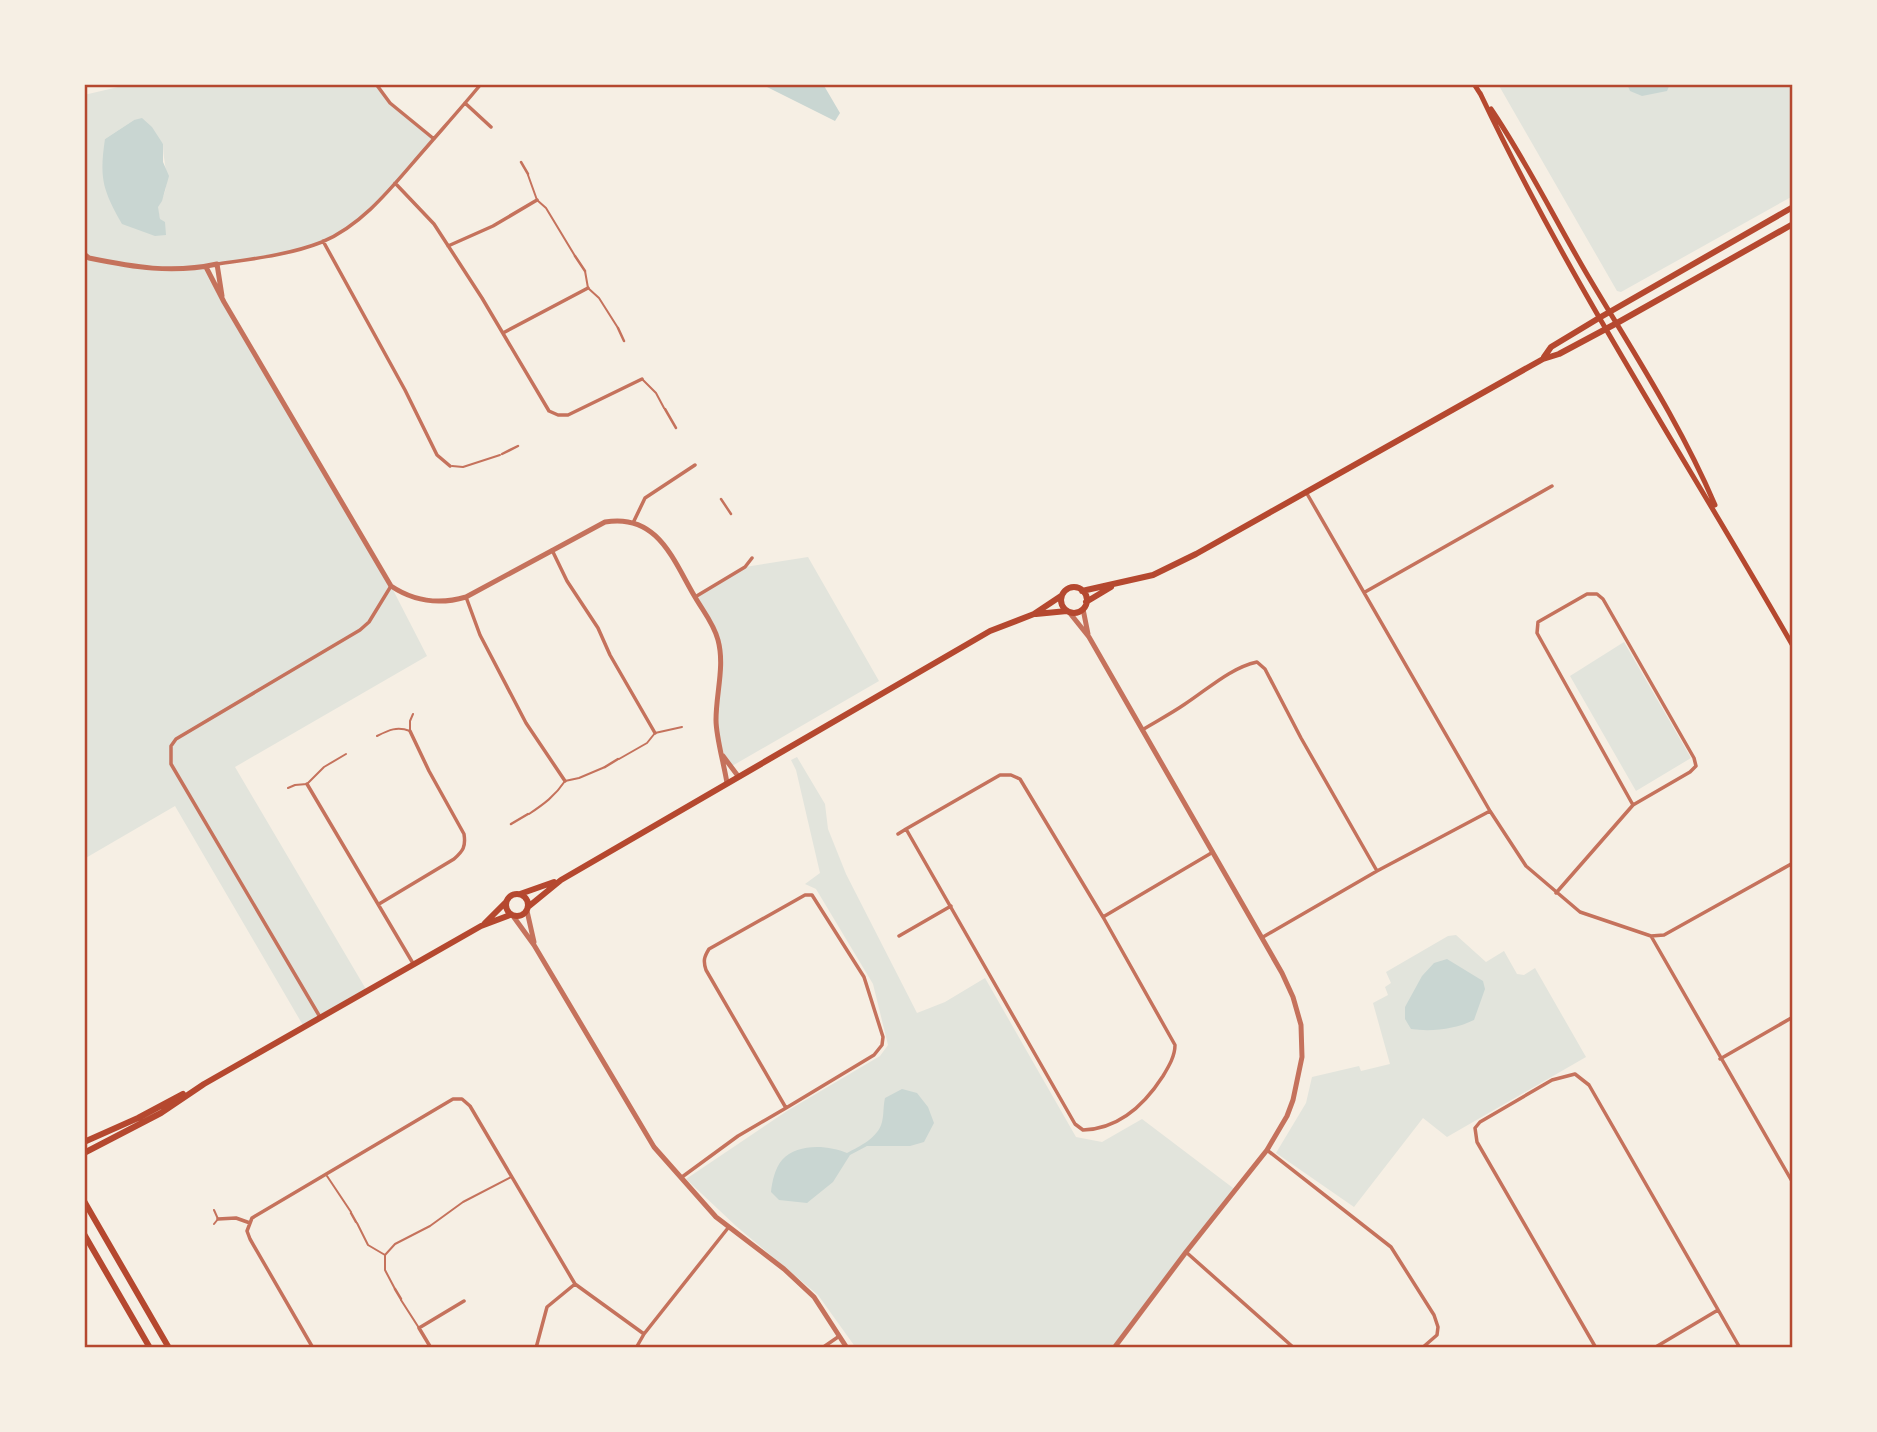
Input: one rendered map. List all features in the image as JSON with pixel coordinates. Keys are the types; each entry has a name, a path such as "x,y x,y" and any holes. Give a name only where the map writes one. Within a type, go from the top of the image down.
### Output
{"main road":[{"path":"1474,84 1516,146 1560,229 1671,412 1720,518"},
{"path":"1480,93 1511,158 1599,318 1720,518 1793,646"},
{"path":"1543,359 1551,347 1793,207"},
{"path":"84,1142 204,1084 481,926 512,915 521,916 561,880 990,631 1034,614 1070,588 1082,591 1153,575 1172,567 1543,359 1559,354 1606,329 1793,224"},
{"path":"1034,614 1076,613 1119,583"},
{"path":"1082,591 1085,605"},
{"path":"1061,596 1062,605 1068,612"},
{"path":"481,926 511,895 561,880"},
{"path":"520,894 527,899 528,909"},
{"path":"506,902 507,911 512,915"},
{"path":"84,1153 155,1117 204,1084"},
{"path":"84,1201 169,1348"},
{"path":"84,1234 150,1348"}],"street":[{"path":"376,84 390,103 434,139"},
{"path":"86,257 137,268 161,270 206,267 264,257 323,241 364,215 481,84"},
{"path":"465,103 491,127"},
{"path":"521,162 528,174"},
{"path":"395,183 424,211 448,246 549,411 568,415 642,379"},
{"path":"448,246 493,226 537,200"},
{"path":"323,241 405,390 437,455 450,466"},
{"path":"575,256 585,271"},
{"path":"217,264 224,302"},
{"path":"206,267 391,586 416,598 450,602 466,597 605,522 616,520 643,527 662,541 713,627 719,649 716,722 727,783"},
{"path":"503,333 589,288"},
{"path":"618,328 624,341"},
{"path":"665,409 676,428"},
{"path":"502,454 518,446"},
{"path":"632,523 645,498 695,465"},
{"path":"1365,592 1552,486"},
{"path":"1306,492 1490,811 1526,866 1580,912 1651,936 1664,935 1793,863"},
{"path":"721,499 731,514"},
{"path":"552,550 577,600 598,628 610,655 655,733"},
{"path":"695,597 745,567 752,558"},
{"path":"320,1017 171,764 171,746 176,739 360,630 369,622 391,586"},
{"path":"1556,892 1633,805 1696,766 1694,758 1603,599 1597,594 1587,594 1538,622 1537,633 1633,805"},
{"path":"466,597 481,635 526,723 565,781"},
{"path":"1085,605 1089,637"},
{"path":"1068,612 1089,637 1263,937 1293,997 1301,1025 1302,1057 1287,1116 1267,1150 1114,1348"},
{"path":"1142,730 1224,677 1257,662 1265,669 1301,738 1377,870"},
{"path":"379,904 454,859 466,845 464,834 410,732"},
{"path":"723,756 738,776"},
{"path":"605,767 618,759"},
{"path":"898,834 906,829 1000,775 1011,775 1020,779 1103,917 1175,1045 1175,1051 1154,1090 1139,1107 1106,1127 1083,1129 1075,1124 906,829"},
{"path":"307,784 414,965"},
{"path":"1263,937 1377,870 1490,811"},
{"path":"511,824 528,814"},
{"path":"1103,917 1213,852"},
{"path":"681,1179 738,1136 786,1108 874,1055 882,1045 883,1037 864,977 812,895 805,895 709,949 703,962 786,1108"},
{"path":"898,936 951,906"},
{"path":"528,909 534,945"},
{"path":"512,915 534,945 654,1147 728,1228 784,1269 814,1297 847,1348"},
{"path":"1651,936 1793,1183"},
{"path":"1720,1059 1793,1017"},
{"path":"1595,1348 1477,1142 1475,1128 1552,1080 1575,1074 1589,1085 1740,1348"},
{"path":"313,1348 250,1239 247,1231 250,1223 258,1213 453,1099 462,1099 470,1106 575,1284 644,1334"},
{"path":"1267,1150 1391,1247 1434,1315 1438,1327 1437,1335 1422,1348"},
{"path":"351,1213 356,1222"},
{"path":"218,1219 236,1218 250,1223"},
{"path":"636,1348 644,1334 728,1228"},
{"path":"1186,1252 1294,1348"},
{"path":"536,1348 547,1307 575,1284"},
{"path":"395,1289 401,1299"},
{"path":"431,1348 419,1328 464,1300"},
{"path":"1654,1348 1718,1310"},
{"path":"822,1348 840,1335"}],"lane":[{"path":"528,174 537,200 547,208 575,256"},
{"path":"585,271 589,288 599,298 618,328"},
{"path":"642,379 656,393 665,409"},
{"path":"450,466 463,467 502,454"},
{"path":"377,736 401,728 410,732 410,720 414,714"},
{"path":"618,759 647,743 655,733 682,727"},
{"path":"288,788 307,784 324,767 346,754"},
{"path":"528,814 547,802 565,781 605,767"},
{"path":"326,1175 351,1213"},
{"path":"395,1289 385,1270 385,1255 395,1244 430,1226 463,1202 512,1177"},
{"path":"214,1210 218,1219 214,1224"},
{"path":"356,1222 368,1245 385,1255"},
{"path":"401,1299 419,1328"}],"shaded area":[{"path":"131,84 376,84 390,103 434,139 370,210 340,232 295,250 206,267 391,586 427,656 235,767 367,991 304,1027 175,806 84,859 84,259 88,258 84,254 84,95","holes":["134,120 163,144 166,184 157,206 160,219 105,139"]},
{"path":"761,84 823,84 840,113 835,121"},
{"path":"1498,84 1793,84 1793,196 1621,292 1617,291"},
{"path":"1627,84 1670,84 1667,91 1642,96 1630,91"},
{"path":"142,118 152,127 163,144 163,162 169,176 158,207 160,219 165,222 166,235 155,236 122,224 104,184 102,164 105,139 134,120"},
{"path":"808,557 879,681 732,766 723,753 717,722 719,656 716,635 695,597 745,567"},
{"path":"1624,642 1691,758 1636,791 1570,676"},
{"path":"797,757 825,804 828,829 846,874 917,1013 945,1002 985,978 1076,1137 1102,1142 1142,1119 1237,1191 1115,1348 856,1348 818,1295 736,1226 686,1179 787,1111 880,1056 888,1045 873,984 816,889 805,884 820,873 796,770 791,760"},
{"path":"1456,935 1486,962 1504,951 1517,974 1524,975 1535,968 1586,1057 1447,1137 1423,1118 1354,1207 1276,1153 1306,1103 1312,1077 1359,1066 1361,1071 1390,1064 1373,1003 1388,995 1385,987 1391,983 1386,972 1448,936"},
{"path":"1447,959 1483,981 1485,989 1474,1020 1444,1029 1411,1029 1405,1019 1405,1007 1422,976 1434,963"},
{"path":"902,1089 917,1093 928,1107 934,1123 924,1142 910,1146 867,1146 850,1155 833,1182 807,1203 779,1200 771,1192 777,1167 788,1154 813,1147 831,1148 847,1153 868,1141 880,1128 885,1098"}]}
